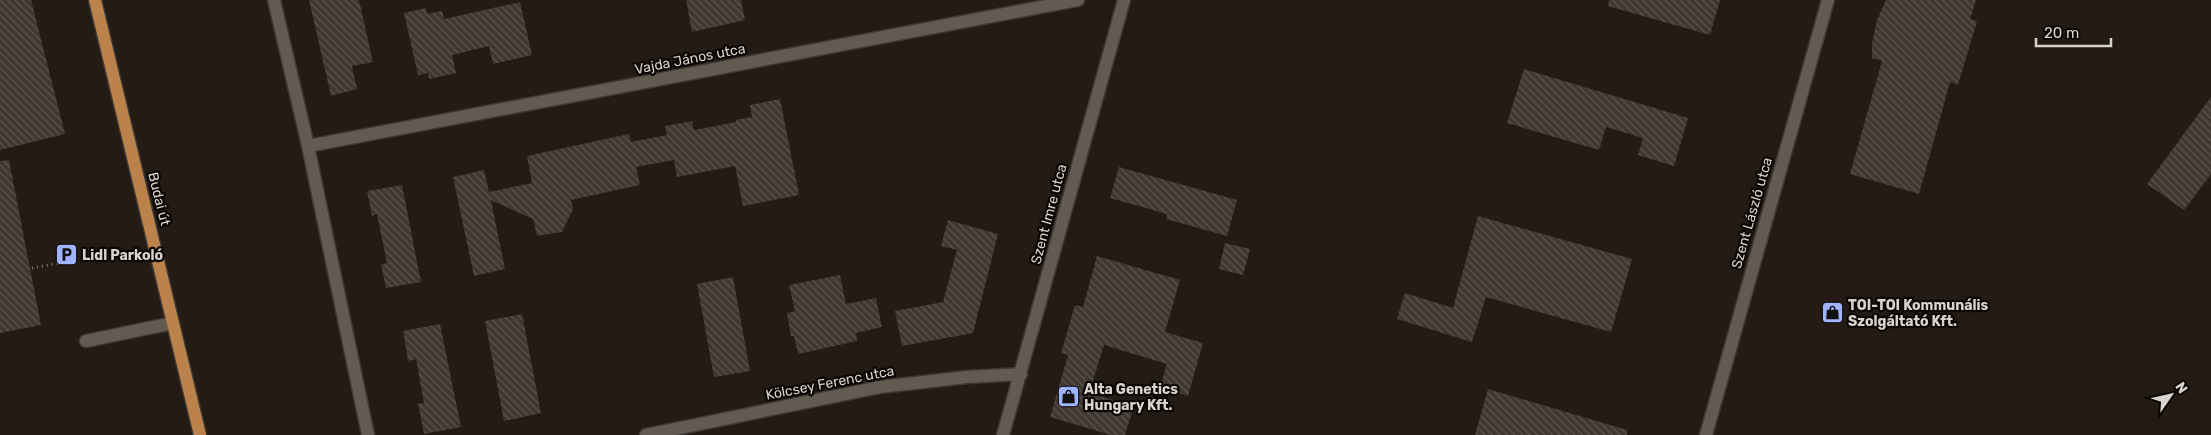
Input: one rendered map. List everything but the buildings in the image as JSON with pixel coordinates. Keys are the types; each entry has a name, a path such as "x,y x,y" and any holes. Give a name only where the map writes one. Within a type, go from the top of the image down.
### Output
{"main road":[{"name":"Budai út","path":"95,0 200,435"}],"street":[{"path":"274,0 308,146 368,435"},
{"name":"Vajda János utca","path":"308,146 1078,0"},
{"name":"Szent Imre utca","path":"1003,435 1124,0"},
{"name":"Szent László utca","path":"1706,435 1828,0"},
{"path":"86,341 173,322"},
{"name":"Kölcsey Ferenc utca","path":"646,435 880,387 967,377 1021,374"}],"path":[{"path":"32,268 70,261"}],"place":[{"name":"Lidl Parkoló","path":"66,255"},
{"name":"TOI-TOI Kommunális Szolgáltató Kft.","path":"1832,313"},
{"name":"Alta Genetics Hungary Kft.","path":"1068,397"}]}
